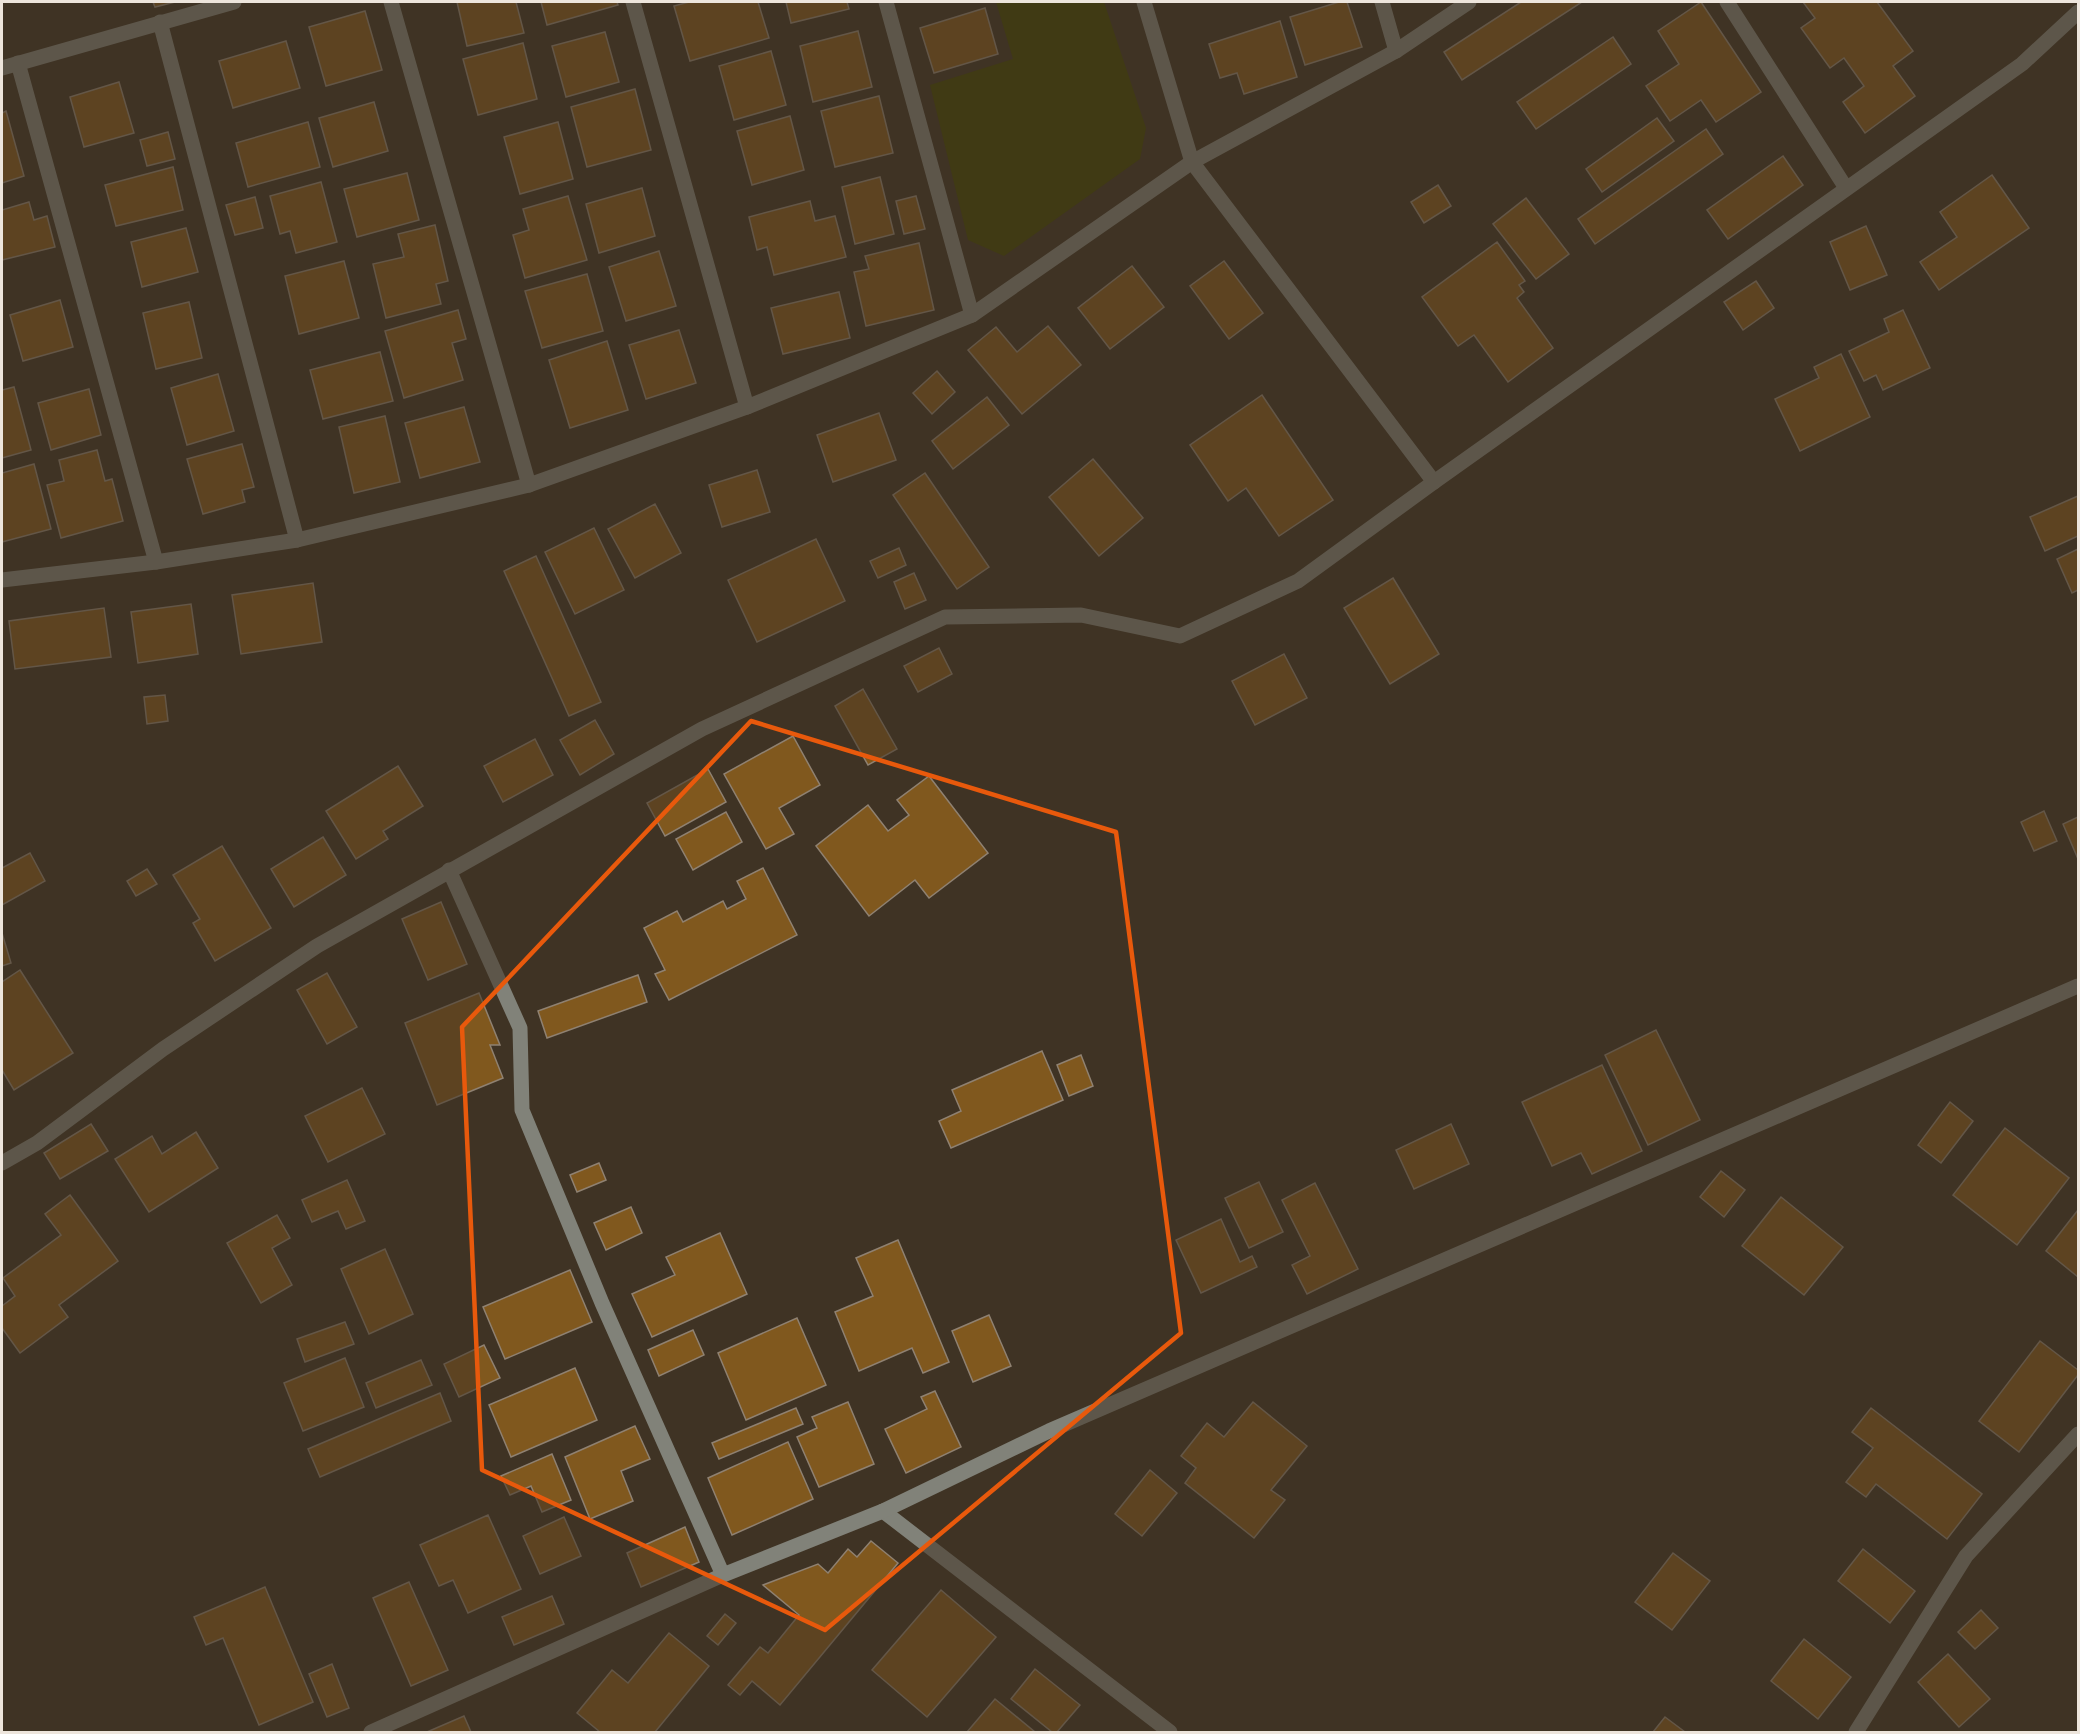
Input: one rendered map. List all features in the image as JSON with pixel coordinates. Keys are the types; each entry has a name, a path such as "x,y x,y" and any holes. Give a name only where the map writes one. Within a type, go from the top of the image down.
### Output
{"street":[{"path":"2,68 234,2"},
{"path":"391,2 529,485"},
{"path":"633,2 747,407"},
{"path":"886,2 972,315"},
{"path":"1144,2 1192,162 1434,482"},
{"path":"1382,2 1396,51"},
{"path":"2,580 156,562 297,540 529,485 747,407 972,315 1192,162 1396,51 1469,2"},
{"path":"1727,2 1846,188"},
{"path":"2,1163 37,1143 164,1049 317,946 702,729 945,617 1081,615 1180,636 1298,581 2022,64 2079,12"},
{"path":"160,22 297,540"},
{"path":"18,63 156,562"},
{"path":"449,870 520,1028 522,1110 602,1303 723,1575"},
{"path":"370,1732 723,1575 883,1511 1049,1431 2079,986"},
{"path":"1856,1732 1966,1556 2079,1434"},
{"path":"883,1511 1170,1732"}],"highlighted area":[{"path":"751,721 1116,832 1181,1333 825,1630 482,1470 462,1027"}],"shaded area":[{"path":"996,2 1104,2 1146,128 1140,159 1004,256 968,240 930,85 1013,59"}],"building":[{"path":"153,2 175,2 155,7"},
{"path":"457,2 516,2 524,33 467,46"},
{"path":"541,2 617,2 618,5 547,25"},
{"path":"689,2 758,2 769,38 690,61 674,6"},
{"path":"786,2 847,2 849,9 791,23"},
{"path":"1339,2 1347,2 1362,47 1305,65 1290,17"},
{"path":"1521,2 1582,2 1462,80 1444,52"},
{"path":"1701,2 1761,92 1716,122 1701,100 1670,121 1646,86 1679,64 1658,31"},
{"path":"1803,2 1877,2 1913,51 1893,66 1915,96 1865,133 1843,102 1864,86 1844,58 1830,68 1801,28 1815,18"},
{"path":"985,8 998,54 934,73 920,28"},
{"path":"365,11 382,70 326,86 309,27"},
{"path":"1280,21 1297,77 1244,94 1237,73 1220,78 1209,44"},
{"path":"858,31 872,87 813,102 800,46"},
{"path":"605,32 619,82 566,97 552,46"},
{"path":"1613,37 1631,64 1536,129 1517,102"},
{"path":"286,41 300,88 233,108 219,61"},
{"path":"523,43 537,99 478,115 463,59"},
{"path":"771,51 786,105 734,120 719,66"},
{"path":"119,82 134,133 84,147 70,97"},
{"path":"635,89 651,150 587,167 571,107"},
{"path":"879,96 893,153 835,167 821,111"},
{"path":"374,102 388,151 333,167 319,118"},
{"path":"6,111 24,176 2,183 2,113"},
{"path":"790,116 804,170 752,185 737,131"},
{"path":"1657,118 1674,141 1602,192 1586,169"},
{"path":"308,122 320,167 248,187 236,143"},
{"path":"558,122 573,179 520,194 504,137"},
{"path":"1706,129 1723,154 1595,244 1578,219"},
{"path":"168,132 175,159 147,166 140,140"},
{"path":"1783,156 1803,185 1728,239 1707,210"},
{"path":"173,167 183,210 116,226 105,185"},
{"path":"407,173 419,220 357,237 344,189"},
{"path":"1992,175 2029,228 1939,290 1920,262 1957,237 1940,212"},
{"path":"880,177 894,234 855,244 842,187"},
{"path":"321,182 337,242 296,253 290,231 280,234 270,196"},
{"path":"1438,185 1451,206 1424,223 1411,202"},
{"path":"642,188 655,236 599,253 586,204"},
{"path":"568,196 587,260 525,278 513,235 529,230 523,209"},
{"path":"916,196 925,229 904,234 896,201"},
{"path":"255,197 263,228 235,235 226,205"},
{"path":"1526,198 1569,254 1536,279 1493,224"},
{"path":"810,201 815,221 835,216 846,257 774,275 767,247 757,250 749,217"},
{"path":"29,202 34,220 47,216 55,247 2,260 2,210"},
{"path":"435,225 448,281 436,284 441,304 386,318 373,264 404,257 398,234"},
{"path":"1866,226 1887,275 1850,290 1830,242"},
{"path":"186,228 198,272 142,287 131,242"},
{"path":"1497,242 1525,281 1519,285 1524,292 1517,298 1553,348 1508,382 1474,335 1458,346 1422,297"},
{"path":"919,243 934,310 866,326 854,272 869,269 865,256"},
{"path":"659,251 676,306 626,321 609,267"},
{"path":"344,261 359,318 299,334 285,276"},
{"path":"1224,261 1263,313 1229,339 1190,286"},
{"path":"1132,266 1164,307 1110,349 1078,308"},
{"path":"587,274 603,331 542,348 525,291"},
{"path":"1756,281 1774,308 1743,330 1724,302"},
{"path":"839,292 850,338 783,354 771,308"},
{"path":"60,300 73,347 23,361 10,315"},
{"path":"189,302 202,358 156,369 143,313"},
{"path":"458,310 466,339 452,343 463,380 404,398 385,331"},
{"path":"1903,310 1930,368 1883,390 1876,375 1864,381 1849,351 1889,332 1884,319"},
{"path":"1048,326 1081,365 1022,414 968,350 996,327 1017,352"},
{"path":"679,330 696,383 646,399 629,345"},
{"path":"607,341 628,410 570,428 549,360"},
{"path":"380,352 393,401 323,419 310,370"},
{"path":"1841,354 1870,417 1800,451 1775,399 1819,378 1814,367"},
{"path":"937,371 955,392 932,414 913,393"},
{"path":"218,374 234,431 187,445 171,388"},
{"path":"14,387 31,450 2,458 2,390"},
{"path":"89,389 101,435 51,450 38,403"},
{"path":"1262,395 1333,500 1279,536 1246,488 1228,501 1190,445"},
{"path":"987,397 1009,425 953,469 932,441"},
{"path":"464,407 480,462 420,478 405,423"},
{"path":"879,413 896,460 833,482 817,435"},
{"path":"385,416 400,482 354,493 339,427"},
{"path":"242,444 254,487 242,490 245,502 203,514 187,459"},
{"path":"97,450 105,481 112,479 123,521 61,538 47,485 64,481 59,460"},
{"path":"1093,459 1143,518 1099,556 1049,497"},
{"path":"34,464 51,529 2,542 2,473"},
{"path":"757,470 770,512 722,527 709,485"},
{"path":"925,473 989,567 957,589 893,495"},
{"path":"2078,496 2078,536 2045,551 2030,517"},
{"path":"655,504 681,553 635,578 608,529"},
{"path":"594,528 624,590 575,614 545,552"},
{"path":"816,539 845,601 757,642 728,580"},
{"path":"899,548 906,565 878,578 870,561"},
{"path":"2078,549 2078,590 2072,593 2057,559"},
{"path":"536,556 601,702 569,716 504,571"},
{"path":"914,573 926,600 905,609 894,582"},
{"path":"1393,578 1439,654 1390,684 1344,608"},
{"path":"313,583 322,642 241,654 232,595"},
{"path":"191,604 198,654 138,663 131,612"},
{"path":"104,608 111,657 15,669 9,621"},
{"path":"939,648 952,674 918,692 904,666"},
{"path":"1284,654 1307,698 1255,725 1232,681"},
{"path":"863,689 897,749 868,765 835,706"},
{"path":"165,695 168,721 147,724 144,697"},
{"path":"595,720 614,754 580,775 560,740"},
{"path":"793,736 820,785 779,808 794,834 766,849 724,774"},
{"path":"535,739 553,775 503,802 484,766"},
{"path":"398,766 423,806 383,831 388,839 356,859 326,811"},
{"path":"708,769 726,802 665,836 647,803"},
{"path":"929,776 988,853 929,898 915,880 869,916 816,846 868,805 888,831 909,815 897,800"},
{"path":"2044,811 2057,841 2034,851 2021,822"},
{"path":"726,812 742,842 693,870 676,839"},
{"path":"2078,817 2078,859 2063,824"},
{"path":"323,837 346,875 294,907 271,869"},
{"path":"222,846 271,928 215,961 193,923 200,919 173,875"},
{"path":"30,853 45,881 2,905 2,868"},
{"path":"763,868 797,935 669,1000 655,974 665,970 644,928 677,911 683,922 723,901 727,909 746,899 737,881"},
{"path":"147,869 157,884 136,896 127,881"},
{"path":"441,902 467,964 428,980 402,919"},
{"path":"2,933 11,963 2,966"},
{"path":"20,970 73,1053 14,1090 2,1070 2,982"},
{"path":"327,973 357,1027 327,1044 297,990"},
{"path":"638,975 647,1002 547,1038 538,1011"},
{"path":"479,993 500,1045 490,1045 503,1078 437,1105 405,1023"},
{"path":"1656,1030 1700,1120 1648,1145 1605,1055"},
{"path":"1042,1051 1063,1100 951,1148 939,1121 961,1111 952,1090"},
{"path":"1081,1055 1093,1086 1069,1096 1057,1065"},
{"path":"1602,1065 1642,1151 1592,1174 1581,1153 1552,1166 1522,1102"},
{"path":"362,1088 385,1134 328,1162 305,1116"},
{"path":"1950,1102 1973,1121 1941,1163 1918,1145"},
{"path":"91,1124 108,1151 60,1179 44,1153"},
{"path":"1451,1124 1469,1164 1414,1189 1396,1150"},
{"path":"2005,1128 2069,1178 2017,1245 1953,1195"},
{"path":"196,1132 218,1168 149,1212 115,1159 152,1136 162,1154"},
{"path":"599,1163 606,1180 577,1192 570,1175"},
{"path":"1721,1171 1745,1190 1724,1217 1700,1197"},
{"path":"347,1180 365,1221 346,1229 338,1211 312,1222 302,1200"},
{"path":"1259,1182 1283,1232 1249,1248 1225,1198"},
{"path":"1315,1183 1358,1269 1307,1294 1292,1265 1310,1256 1282,1200"},
{"path":"70,1195 118,1261 59,1305 68,1317 20,1353 2,1328 2,1306 15,1296 3,1278 61,1235 45,1214"},
{"path":"1781,1197 1843,1247 1804,1295 1742,1246"},
{"path":"631,1207 642,1233 606,1250 594,1223"},
{"path":"2078,1210 2078,1277 2046,1251"},
{"path":"277,1215 290,1238 272,1248 292,1285 261,1303 227,1243"},
{"path":"1221,1219 1240,1262 1252,1256 1257,1267 1201,1293 1176,1240"},
{"path":"720,1233 747,1294 652,1337 632,1294 675,1275 666,1257"},
{"path":"898,1240 949,1362 923,1373 912,1348 859,1371 835,1312 873,1296 856,1258"},
{"path":"385,1249 413,1314 369,1334 341,1269"},
{"path":"570,1270 592,1322 505,1359 483,1307"},
{"path":"989,1315 1011,1366 973,1382 952,1331"},
{"path":"797,1318 826,1385 746,1420 718,1353"},
{"path":"345,1322 354,1344 305,1362 297,1339"},
{"path":"693,1330 704,1355 659,1376 648,1350"},
{"path":"2040,1341 2078,1370 2078,1375 2019,1452 1979,1421"},
{"path":"484,1345 500,1378 459,1397 444,1364"},
{"path":"345,1358 364,1407 303,1431 284,1383"},
{"path":"421,1360 432,1385 376,1408 366,1383"},
{"path":"575,1368 597,1420 511,1457 489,1405"},
{"path":"935,1391 961,1447 906,1473 885,1429 927,1409 921,1397"},
{"path":"440,1393 451,1421 320,1477 308,1449"},
{"path":"848,1402 874,1464 819,1487 797,1437 817,1428 812,1417"},
{"path":"1253,1402 1307,1446 1271,1490 1285,1500 1254,1538 1185,1483 1196,1468 1181,1456 1207,1423 1224,1437"},
{"path":"796,1408 803,1424 719,1459 712,1443"},
{"path":"1871,1408 1982,1494 1947,1539 1876,1484 1866,1497 1846,1482 1873,1448 1852,1432"},
{"path":"635,1426 650,1459 621,1471 633,1501 590,1519 565,1457"},
{"path":"788,1442 813,1499 732,1535 708,1478"},
{"path":"552,1454 571,1500 542,1512 531,1486 510,1495 501,1476"},
{"path":"1150,1470 1177,1493 1142,1536 1115,1514"},
{"path":"488,1515 521,1589 468,1613 453,1580 439,1586 420,1545"},
{"path":"564,1517 581,1556 540,1574 523,1536"},
{"path":"685,1527 699,1562 641,1587 627,1553"},
{"path":"871,1541 898,1563 780,1705 752,1681 740,1695 728,1685 760,1647 768,1653 799,1615 763,1585 818,1564 828,1573 848,1549 857,1557"},
{"path":"1863,1549 1915,1591 1890,1623 1838,1581"},
{"path":"1673,1553 1710,1581 1672,1630 1635,1602"},
{"path":"409,1582 448,1670 411,1686 373,1598"},
{"path":"265,1587 313,1702 259,1725 223,1638 206,1645 194,1617"},
{"path":"941,1590 996,1637 927,1717 872,1670"},
{"path":"552,1596 564,1624 514,1645 502,1617"},
{"path":"1981,1610 1998,1628 1975,1649 1958,1632"},
{"path":"725,1614 736,1623 718,1645 707,1636"},
{"path":"669,1633 709,1666 655,1732 600,1732 577,1713 612,1670 628,1683"},
{"path":"1804,1639 1851,1677 1818,1719 1771,1681"},
{"path":"1948,1654 1990,1699 1959,1727 1918,1682"},
{"path":"332,1664 349,1708 327,1717 309,1674"},
{"path":"1035,1669 1080,1705 1057,1732 1052,1732 1011,1699"},
{"path":"995,1699 1035,1732 967,1732"},
{"path":"464,1716 471,1732 427,1732"},
{"path":"1665,1717 1685,1732 1653,1732"}]}
